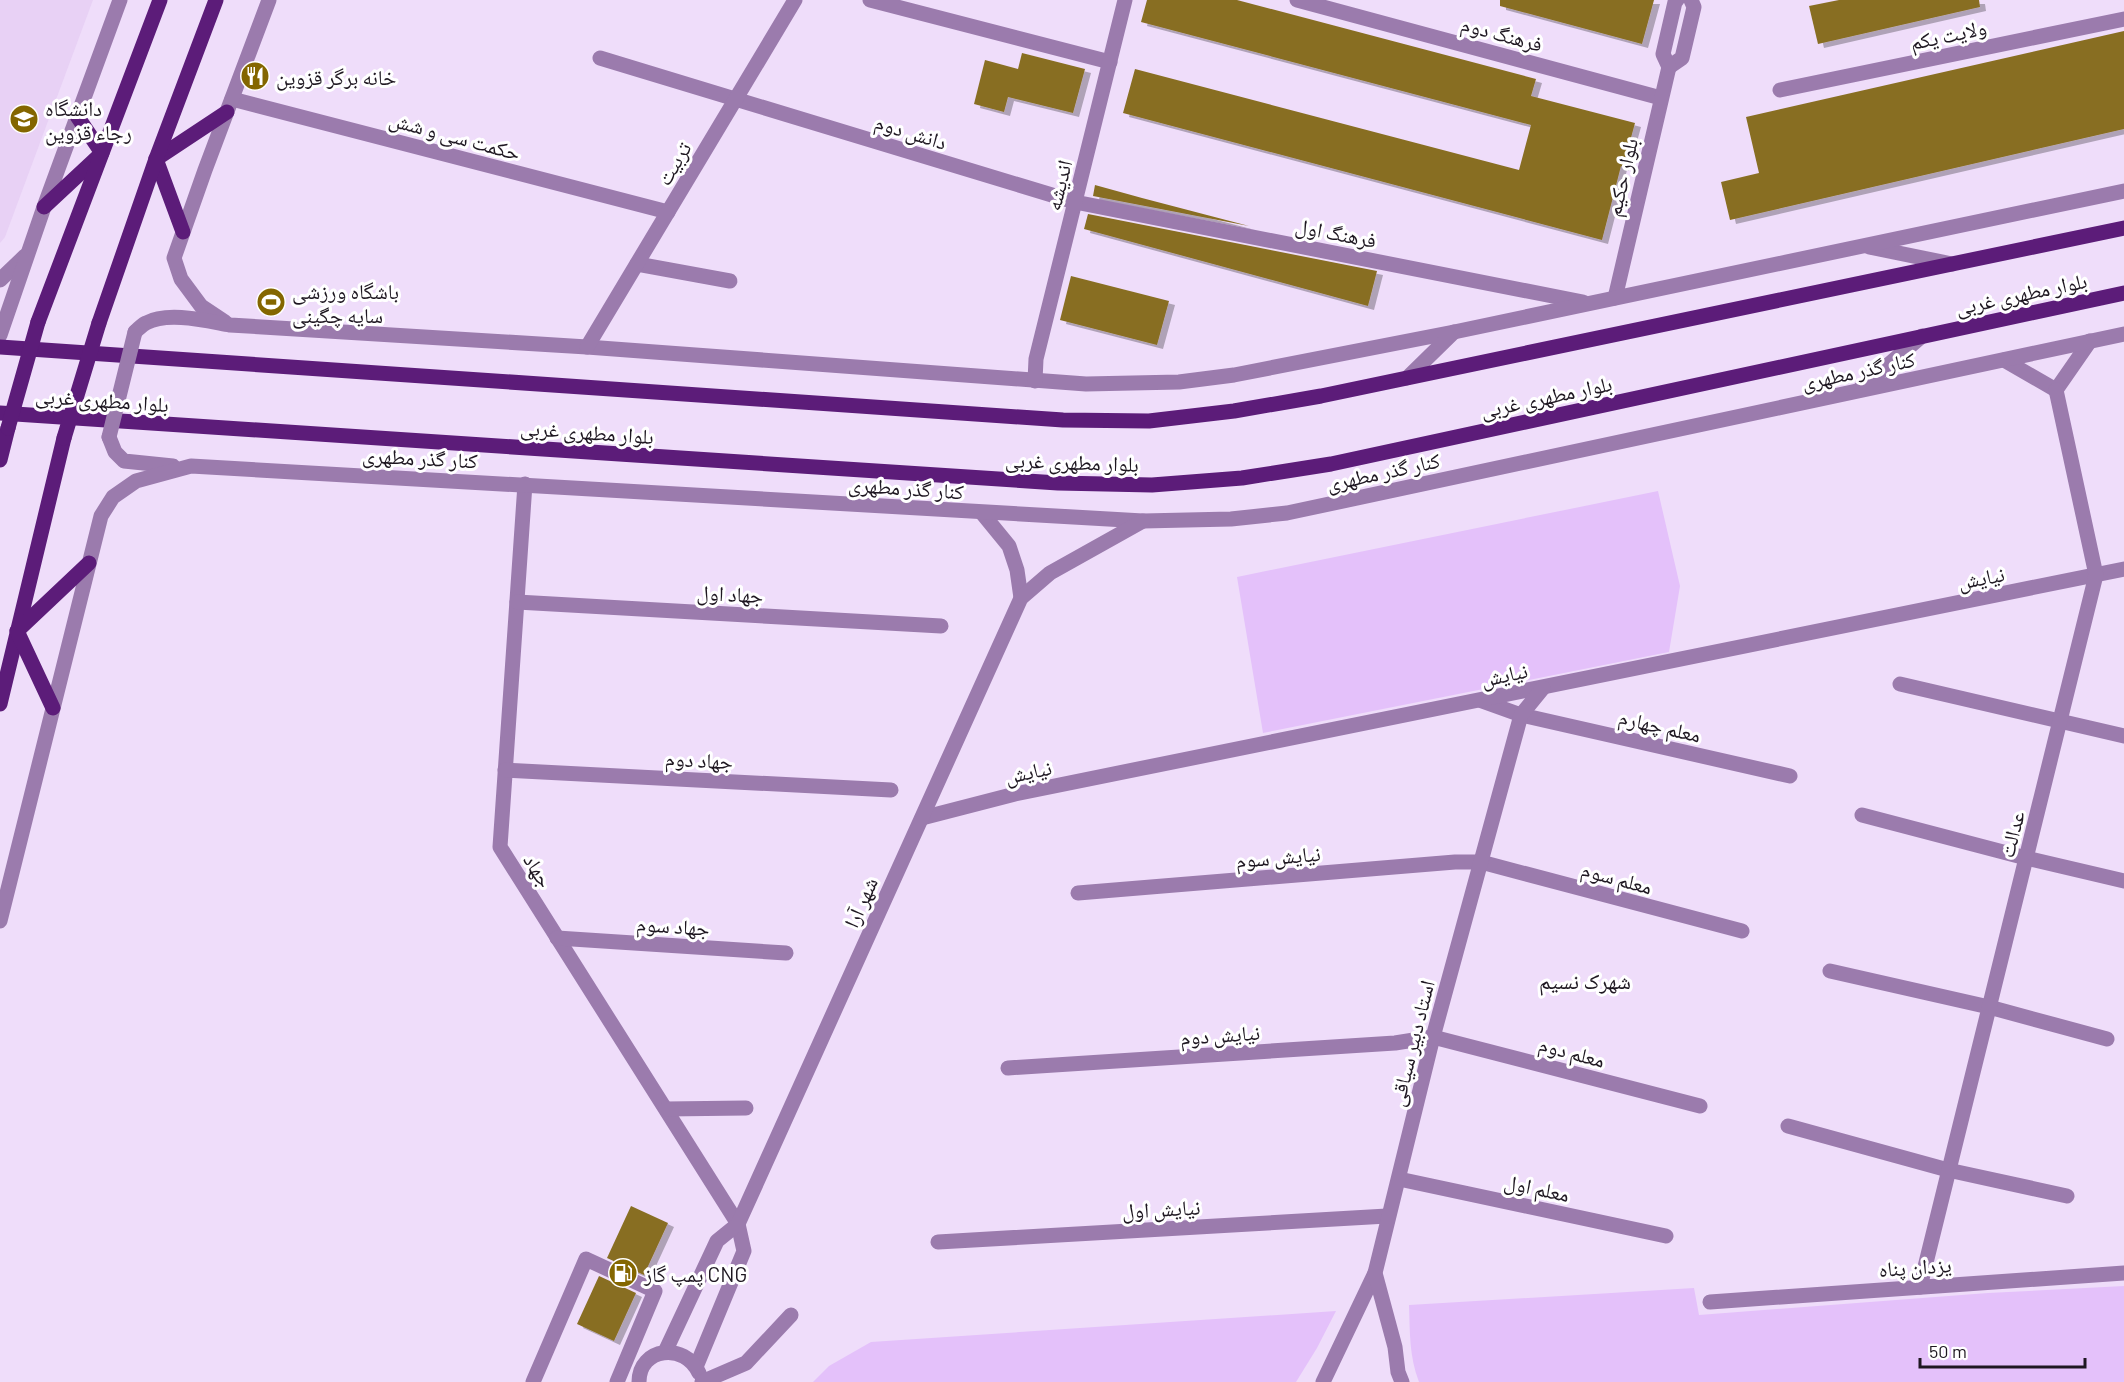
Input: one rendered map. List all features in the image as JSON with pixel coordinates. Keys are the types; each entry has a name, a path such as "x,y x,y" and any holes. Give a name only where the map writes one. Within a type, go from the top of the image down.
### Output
{"main road":[{"path":"0,460 38,322 160,0"},
{"path":"0,704 64,438 99,322 156,159 216,0"},
{"path":"156,159 229,106"},
{"path":"77,116 102,153"},
{"path":"44,207 102,153"},
{"path":"156,159 183,232"},
{"name":"بلوار مطهری غربی","path":"0,347 1062,420 1149,421 1234,411 1321,396 2124,228"},
{"name":"بلوار مطهری غربی","path":"0,413 1046,482 1152,485 1242,478 1331,464 2124,292"},
{"path":"17,631 89,563"},
{"path":"17,631 53,708"}],"street":[{"path":"2,329 120,0"},
{"path":"230,325 201,306 181,279 174,258 269,0"},
{"name":"تربیت","path":"587,347 795,0"},
{"path":"870,0 1110,62"},
{"name":"اندیشه","path":"1035,381 1036,359 1125,0"},
{"name":"فرهنگ دوم","path":"1297,0 1661,98"},
{"name":"بلوار حکیم","path":"1615,298 1669,67 1663,54 1677,0"},
{"name":"بلوار حکیم","path":"1669,67 1682,58 1694,7 1691,0"},
{"name":"ولایت یکم","path":"1780,90 2124,19"},
{"name":"دانش دوم","path":"600,58 1075,202"},
{"name":"حکمت سی و شش","path":"229,106 668,212"},
{"path":"191,466 159,466 124,462 115,452 109,436 135,332 145,323 164,318 230,325 587,347 1035,381 1086,384 1179,382 1234,375 1454,333 2124,191"},
{"name":"فرهنگ اول","path":"1075,202 1589,303"},
{"path":"1863,246 1952,264"},
{"path":"0,280 27,254"},
{"path":"637,264 730,281"},
{"path":"1407,378 1454,333"},
{"name":"کنار گذر مطهری","path":"0,921 101,516 113,497 136,481 191,466 525,484 982,513 1143,521 1232,519 1287,513 2124,334"},
{"path":"1858,391 1922,336"},
{"path":"2004,360 2056,390 2090,341"},
{"name":"عدالت","path":"1920,1287 2096,575 2056,390"},
{"name":"جهاد","path":"525,484 500,847 738,1224"},
{"path":"982,513 1009,546 1017,570 1022,598"},
{"path":"1022,598 1050,573 1143,521"},
{"name":"نيايش","path":"922,818 1015,795 2124,569"},
{"name":"شهر آرا","path":"639,1382 642,1368 648,1360 665,1352 717,1241 738,1224 1022,598"},
{"name":"جهاد اول","path":"517,602 941,626"},
{"path":"1900,684 2124,736"},
{"path":"1521,715 1543,688"},
{"name":"معلم چهارم","path":"1481,701 1521,715 1791,776"},
{"name":"استاد دبیر سیاقی","path":"1402,1382 1375,1273 1387,1216 1399,1179 1434,1037 1521,715"},
{"name":"جهاد دوم","path":"505,770 891,790"},
{"path":"1863,815 2124,881"},
{"name":"نیایش سوم","path":"1078,893 1455,862 1481,862"},
{"name":"معلم سوم","path":"1481,862 1742,931"},
{"name":"جهاد سوم","path":"557,938 786,953"},
{"path":"1830,971 1989,1007 2107,1039"},
{"name":"نیایش دوم","path":"1008,1068 1395,1043 1434,1037"},
{"name":"معلم دوم","path":"1434,1037 1700,1106"},
{"path":"666,1110 746,1108"},
{"path":"1788,1126 1948,1170 2067,1196"},
{"name":"معلم اول","path":"1399,1179 1666,1236"},
{"name":"نیایش اول","path":"938,1242 1387,1216"},
{"path":"699,1377 744,1251 738,1224"},
{"path":"533,1382 586,1259 655,1291 617,1382"},
{"path":"1323,1382 1375,1273"},
{"name":"یزدان پناه","path":"1710,1302 2124,1273"},
{"path":"699,1377 746,1363 791,1315"},
{"path":"665,1352 683,1355 699,1377"}],"shaded area":[{"name":"دانشگاه رجاء قزوین","path":"0,0 93,0 5,237 0,243"},
{"path":"1658,491 1680,586 1669,652 1263,733 1237,577"},
{"path":"2124,1286 2124,1382 1419,1382 1413,1363 1411,1344 1409,1305 1694,1288 1699,1315 1988,1293"},
{"path":"1336,1311 1296,1382 813,1382 829,1366 871,1342"}],"building":[{"path":"1147,0 1237,0 1536,79 1531,96 1635,123 1623,167 1621,166 1602,240 1123,113 1135,69 1519,170 1531,125 1141,22"},
{"path":"1500,0 1654,0 1642,44 1500,6"},
{"path":"1839,0 1979,0 1980,7 1818,44 1809,6"},
{"path":"2124,31 2124,129 1730,220 1721,182 1759,173 1746,117"},
{"path":"1022,53 1085,69 1073,113 1008,97 1004,112 974,104 985,60 1018,69"},
{"path":"1095,185 1142,198 1249,226 1093,196"},
{"path":"1088,214 1377,271 1368,306 1084,229"},
{"path":"1071,276 1169,301 1157,345 1060,320"},
{"path":"631,1206 668,1223 644,1275 607,1258"},
{"path":"599,1276 636,1293 614,1341 577,1324"}],"place":[{"name":"خانه برگر قزوین","path":"255,76"},
{"name":"دانشگاه رجاء قزوین","path":"24,119"},
{"name":"باشگاه ورزشى سايه چگينى","path":"271,302"},
{"name":"پمپ گاز CNG","path":"623,1273"}],"district":[{"name":"شهرک نسیم","path":"1585,980"}]}
